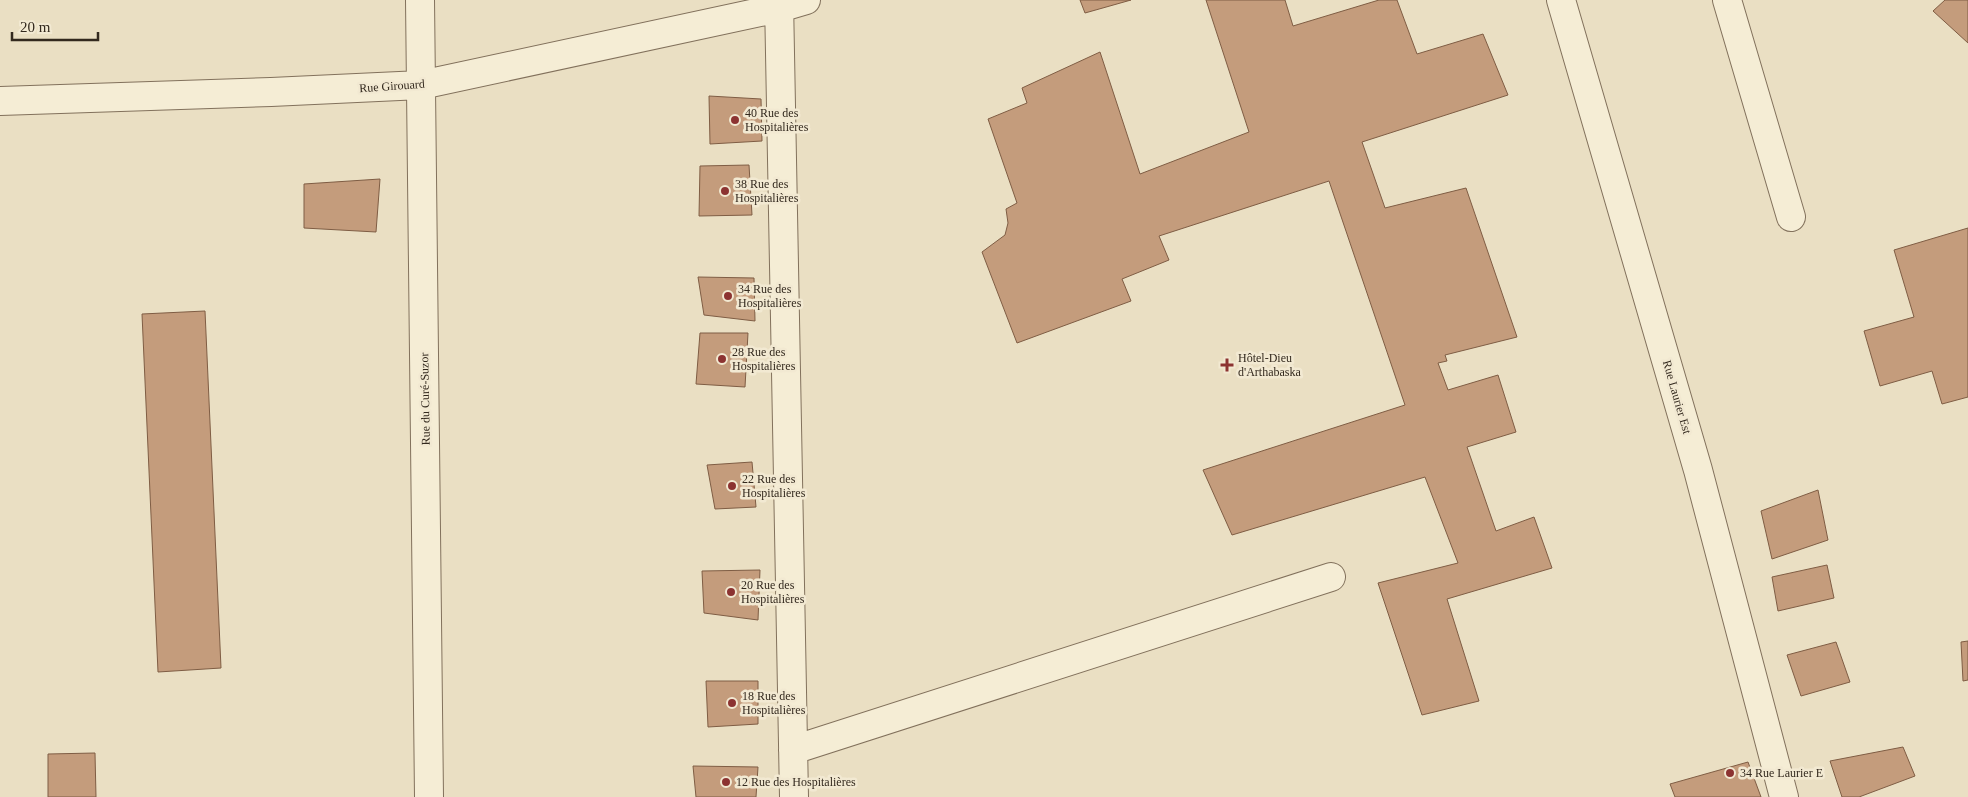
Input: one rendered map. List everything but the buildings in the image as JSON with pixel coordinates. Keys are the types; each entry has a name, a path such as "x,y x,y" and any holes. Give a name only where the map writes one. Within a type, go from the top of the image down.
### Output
{"street":[{"name":"Rue du Curé-Suzor","path":"420,0 429,797"},
{"name":"Rue Girouard","path":"0,101 421,85 779,4 806,0"},
{"name":"Rue Laurier Est","path":"1561,0 1698,470 1784,797"},
{"path":"1727,0 1792,217"},
{"path":"779,4 794,797"},
{"path":"793,750 1331,576"}],"place":[{"name":"40 Rue des Hospitalières","path":"735,120"},
{"name":"38 Rue des Hospitalières","path":"725,191"},
{"name":"34 Rue des Hospitalières","path":"728,296"},
{"name":"28 Rue des Hospitalières","path":"722,359"},
{"name":"Hôtel-Dieu d'Arthabaska","path":"1227,365"},
{"name":"22 Rue des Hospitalières","path":"732,486"},
{"name":"20 Rue des Hospitalières","path":"731,592"},
{"name":"18 Rue des Hospitalières","path":"732,703"},
{"name":"34 Rue Laurier E","path":"1730,773"},
{"name":"12 Rue des Hospitalières","path":"726,782"}]}
